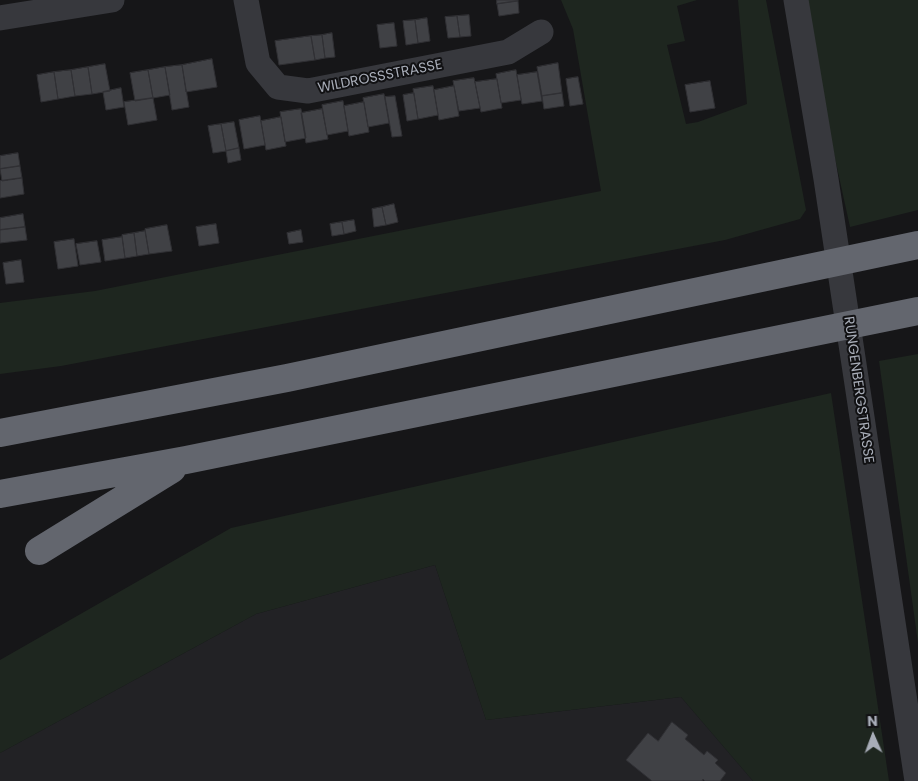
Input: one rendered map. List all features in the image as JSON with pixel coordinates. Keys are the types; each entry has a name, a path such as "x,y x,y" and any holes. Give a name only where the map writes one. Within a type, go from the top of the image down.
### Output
{"highway":[{"path":"0,433 287,378 918,245"},
{"path":"0,494 186,460 918,311"},
{"path":"39,551 186,460"}],"street":[{"path":"0,18 112,0"},
{"name":"WILDROSSSTRASSE","path":"246,0 258,63 278,87 308,91 508,52 540,32"},
{"name":"RUNGENBERGSTRASSE","path":"796,0 826,179 916,781"}],"shaded area":[{"path":"561,0 697,0 677,6 685,41 667,45 686,124 698,122 747,104 738,0 766,0 806,210 800,219 725,240 61,366 0,374 0,303 95,291 601,191 573,29"},
{"path":"806,0 918,0 918,210 850,227 824,108"},
{"path":"918,354 918,643 879,361"},
{"path":"831,393 889,781 753,781 681,697 486,720 435,565 256,614 0,753 0,660 231,528"},
{"path":"435,565 486,720 681,697 753,781 0,781 0,753 256,614"}],"building":[{"path":"497,0 518,0 518,1 497,4"},
{"path":"518,1 519,13 499,16 497,4"},
{"path":"469,15 471,36 460,37 457,16"},
{"path":"457,16 460,37 448,38 445,17"},
{"path":"427,18 430,41 418,43 415,20"},
{"path":"415,20 418,43 406,45 403,21"},
{"path":"394,23 397,46 380,48 377,25"},
{"path":"332,33 335,57 325,58 322,35"},
{"path":"322,35 325,58 315,60 311,36"},
{"path":"311,36 315,60 279,65 275,41"},
{"path":"212,59 217,87 186,92 182,65"},
{"path":"558,63 562,93 542,96 537,67"},
{"path":"105,64 110,91 92,94 88,67"},
{"path":"182,65 189,107 172,110 165,67"},
{"path":"88,67 92,94 75,96 71,70"},
{"path":"165,67 170,95 153,98 148,70"},
{"path":"71,70 75,96 58,99 54,72"},
{"path":"148,70 153,98 135,101 130,73"},
{"path":"516,70 521,100 501,103 496,74"},
{"path":"54,72 58,99 41,102 37,75"},
{"path":"537,72 542,101 522,104 517,75"},
{"path":"578,77 583,104 570,106 566,79"},
{"path":"474,78 480,108 459,111 453,81"},
{"path":"497,79 502,108 481,112 475,82"},
{"path":"710,81 715,108 690,112 685,85"},
{"path":"433,86 438,115 418,119 413,89"},
{"path":"454,86 459,116 439,120 434,90"},
{"path":"121,88 124,107 106,110 103,92"},
{"path":"414,93 418,119 407,121 403,95"},
{"path":"562,93 564,106 544,109 542,96"},
{"path":"384,94 389,123 368,127 363,98"},
{"path":"395,96 402,136 392,137 385,97"},
{"path":"153,98 157,120 128,125 124,102"},
{"path":"343,101 348,131 327,135 322,105"},
{"path":"364,102 369,132 349,136 344,106"},
{"path":"301,109 306,138 285,142 280,112"},
{"path":"322,109 328,139 306,143 301,113"},
{"path":"260,116 265,145 244,149 239,120"},
{"path":"281,117 286,146 266,150 261,121"},
{"path":"234,122 239,148 226,151 221,124"},
{"path":"221,124 226,151 213,153 208,126"},
{"path":"239,148 241,160 228,163 226,151"},
{"path":"18,153 20,166 0,169 0,156"},
{"path":"20,166 22,178 2,181 0,169"},
{"path":"22,178 24,194 0,198 0,181"},
{"path":"394,204 398,222 386,225 382,207"},
{"path":"382,207 386,225 374,227 372,209"},
{"path":"23,214 25,227 0,230 0,218"},
{"path":"354,220 356,231 344,234 342,222"},
{"path":"342,222 344,234 332,236 330,224"},
{"path":"216,224 219,243 199,246 196,227"},
{"path":"167,225 172,251 149,254 145,229"},
{"path":"25,227 27,240 0,243 0,230"},
{"path":"301,230 303,242 289,244 287,233"},
{"path":"145,231 149,254 137,256 134,233"},
{"path":"134,233 137,256 125,258 122,235"},
{"path":"122,237 125,258 105,261 102,240"},
{"path":"74,239 78,266 58,269 54,242"},
{"path":"97,241 101,262 80,265 76,244"},
{"path":"21,260 24,282 6,284 3,263"},
{"path":"672,722 688,735 685,739 704,755 707,751 718,760 715,763 726,773 720,781 705,781 703,779 702,781 652,781 626,760 648,733 658,741"}]}
